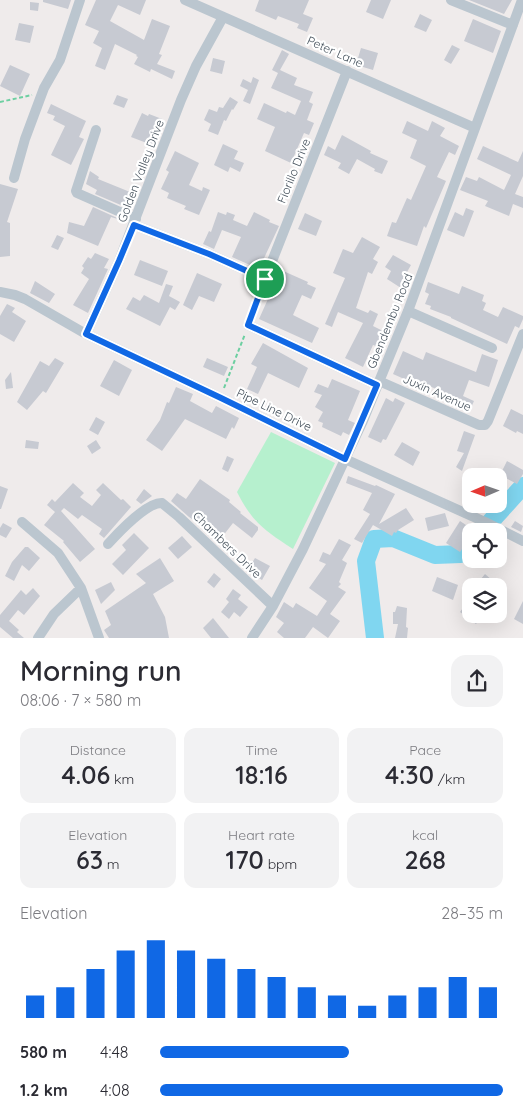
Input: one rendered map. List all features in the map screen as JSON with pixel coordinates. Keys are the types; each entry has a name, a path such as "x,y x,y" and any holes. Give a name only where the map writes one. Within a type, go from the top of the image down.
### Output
{"street":[{"path":"14,178 25,139 44,88 60,60 80,0"},
{"name":"Peter Lane","path":"185,0 475,128"},
{"path":"451,0 513,25"},
{"name":"Gbendembu Road","path":"252,638 273,606 303,549 378,383 408,311 522,0"},
{"name":"Golden Valley Drive","path":"86,334 135,222 181,100 196,66 223,17"},
{"name":"Fiorillo Drive","path":"265,279 347,72"},
{"path":"96,130 76,191 77,194 135,222 265,279"},
{"name":"Pipe Line Drive","path":"0,292 25,299 86,334 345,459 488,523 523,541"},
{"path":"408,311 492,348"},
{"path":"248,325 378,383"},
{"name":"Juxin Avenue","path":"378,383 479,425 485,424 488,421 523,334"},
{"name":"Chambers Drive","path":"108,544 152,504 162,503 273,606"},
{"path":"22,522 58,553 81,588 99,638"},
{"path":"38,638 54,614 81,588"}],"path":[{"path":"0,102 32,95 44,88"},
{"path":"221,398 265,279"}],"green space":[{"path":"271,432 335,463 293,549 260,525 248,511 237,492"}],"building":[{"path":"43,0 71,0 68,9 43,2"},
{"path":"96,0 146,0 140,15 118,5 110,21 144,40 152,19 170,26 159,54 162,55 157,64 175,71 172,79 151,69 150,72 134,64 138,57 137,55 115,44 105,70 95,66 102,48 93,43 99,31 85,25"},
{"path":"259,0 309,0 303,14 313,18 307,32 297,28 299,24 278,16 276,20 255,11"},
{"path":"371,0 391,0 383,19 366,12"},
{"path":"469,0 512,0 504,14"},
{"path":"30,2 39,3 38,11 30,10"},
{"path":"420,14 432,20 426,32 414,27"},
{"path":"473,19 501,31 493,53 464,41"},
{"path":"19,23 34,26 30,43 15,40"},
{"path":"452,45 460,49 451,64 444,60"},
{"path":"361,48 378,53 373,70 353,64 355,57 358,58"},
{"path":"282,50 289,54 280,70 297,78 294,85 313,92 309,102 313,104 307,120 314,123 309,135 304,133 291,163 265,151 275,127 257,119 264,103 295,115 301,101 271,88 278,73 272,70"},
{"path":"213,58 225,61 222,74 210,71"},
{"path":"10,65 30,74 20,96 0,86"},
{"path":"253,77 259,80 250,104 243,101 248,90 240,86 243,79 251,83"},
{"path":"117,95 128,99 124,108 113,104"},
{"path":"230,97 238,102 226,121 224,120 218,135 208,131 211,124 204,120 209,109 217,112 219,107 223,108"},
{"path":"51,104 86,121 79,137 84,139 71,165 51,155 65,126 53,120 55,116 47,113"},
{"path":"142,113 162,119 152,145 131,137"},
{"path":"407,121 428,131 432,121 445,128 440,136 459,146 455,155 449,152 437,177 446,181 426,228 424,226 417,246 387,236 392,222 396,223 407,198 411,200 426,166 410,158 417,140 402,133"},
{"path":"342,135 371,151 370,153 388,161 382,174 374,171 375,169 357,159 349,174 338,168 341,163 324,155 328,146 335,150"},
{"path":"223,144 238,151 234,159 244,163 240,172 230,167 228,172 214,165"},
{"path":"483,146 518,162 523,151 523,176 515,194 523,197 523,208 513,204 509,216 485,206 488,201 460,190 466,177 477,181 479,177 504,190 511,175 477,159"},
{"path":"175,151 199,163 189,185 202,191 203,187 210,190 199,215 184,209 186,206 167,198 169,193 161,189 169,172 166,170"},
{"path":"90,171 99,177 98,179 135,194 130,209 95,194 97,190 86,184"},
{"path":"0,184 18,189 7,222 10,223 10,256 0,257"},
{"path":"93,207 124,221 111,217 98,246 67,233 69,222 84,226"},
{"path":"466,208 474,211 464,237 447,230 455,212 463,216"},
{"path":"218,212 226,215 227,212 235,215 233,220 247,226 254,212 279,226 259,269 232,257 241,237 222,230 214,249 203,244 209,231 211,232"},
{"path":"305,213 322,221 316,236 298,229"},
{"path":"57,235 64,238 58,250 51,247"},
{"path":"362,237 380,247 373,259 378,262 372,274 368,272 356,308 368,313 370,310 378,314 373,326 383,331 376,346 373,345 363,367 345,358 363,323 338,312 332,327 325,324 345,278 333,273 343,249 353,253"},
{"path":"95,253 109,259 104,268 108,269 88,313 73,305 89,279 81,273 84,268 82,266 88,257 91,259"},
{"path":"393,255 411,265 403,279 405,280 401,288 387,279 391,271 385,267"},
{"path":"140,260 168,271 162,286 134,275"},
{"path":"281,270 308,282 307,284 316,288 311,299 302,295 293,315 319,328 312,343 259,319"},
{"path":"197,273 222,284 214,302 199,296 192,310 183,305"},
{"path":"35,281 55,294 49,303 30,293"},
{"path":"428,282 459,294 462,286 484,295 482,301 486,303 483,310 498,317 503,307 523,316 519,328 515,326 507,344 430,309 431,306 425,304 429,294 425,292"},
{"path":"166,284 173,286 169,296 180,302 175,310 170,307 160,326 126,309 133,297 140,301 144,295 159,303"},
{"path":"7,304 15,308 12,312 26,321 14,342 0,334 0,316"},
{"path":"263,343 308,368 299,388 268,373 258,394 247,389 257,367 251,364"},
{"path":"403,351 423,360 426,352 476,372 482,354 498,360 489,387 469,380 463,396 474,401 469,412 453,406 457,398 413,379 411,382 393,374"},
{"path":"55,358 64,363 46,393 43,391 27,410 17,402 40,361 49,366"},
{"path":"207,358 228,367 224,376 203,367"},
{"path":"114,360 132,370 119,396 100,386"},
{"path":"11,372 13,388 6,389 5,380"},
{"path":"332,379 360,391 348,420 355,423 349,435 343,432 341,436 322,427 323,423 318,421 323,412 315,407 322,395 314,392 318,384 328,388"},
{"path":"176,387 193,394 190,401 212,413 216,406 239,418 234,429 232,427 226,439 185,419 162,451 146,440 160,420 167,402 169,403"},
{"path":"386,398 393,402 395,398 405,403 386,440 383,439 381,443 368,437"},
{"path":"511,409 523,415 523,434 517,431 516,433 503,426"},
{"path":"96,417 105,422 98,435 89,430"},
{"path":"464,431 475,435 462,471 456,467 464,453 457,451"},
{"path":"26,440 39,442 38,449 25,448"},
{"path":"96,440 101,448 92,454 87,446"},
{"path":"402,442 420,452 413,466 394,455"},
{"path":"227,456 234,459 228,472 222,469"},
{"path":"507,461 523,470 523,474 517,484 508,479 508,468 504,468"},
{"path":"348,476 376,485 395,494 379,524 406,508 414,520 396,533 394,532 392,536 373,525 362,543 354,539 370,514 363,510 372,493 346,483"},
{"path":"200,479 230,500 229,502 240,513 258,527 252,538 233,523 219,541 213,536 215,534 189,517 171,501 177,493 186,499"},
{"path":"73,483 84,493 80,497 92,506 101,495 96,490 103,483 131,507 104,538 99,534 102,529 82,515 78,519 64,508 61,511 95,549 80,562 64,541 44,525 55,512 47,505 52,499 55,502"},
{"path":"0,486 8,489 1,509 0,509"},
{"path":"144,489 152,496 141,504 136,500"},
{"path":"445,513 449,526 428,531 425,518"},
{"path":"460,521 463,523 462,549 460,552 446,543"},
{"path":"515,521 523,526 521,532 511,527"},
{"path":"3,523 12,528 6,538 0,535 0,528"},
{"path":"134,533 149,548 123,575 112,564 126,550 122,545"},
{"path":"182,536 192,547 178,559 168,548"},
{"path":"339,539 351,545 342,560 347,563 339,582 341,584 338,587 346,592 330,614 340,621 328,638 313,627 305,638 284,638 277,632 284,623 276,617 284,602 293,608 296,603 317,616 327,601 309,588 326,564 319,561 323,552 330,555"},
{"path":"25,547 28,547 40,558 29,571 22,565 14,581 5,576 12,562"},
{"path":"160,558 174,581 153,594 165,617 169,638 109,638 104,630 111,625 105,611 146,583 136,574"},
{"path":"255,558 270,566 262,580 247,571"},
{"path":"214,573 221,579 214,588 207,582"},
{"path":"485,574 490,578 482,578"},
{"path":"437,577 458,585 453,600 432,591"},
{"path":"111,582 115,590 101,604 95,590"},
{"path":"33,588 40,596 24,615 18,610 9,621 19,630 17,632 24,638 13,638 0,627 0,615 21,590 26,595"},
{"path":"233,589 241,595 238,599 248,607 240,617 234,612 229,619 221,612 229,602 226,599"},
{"path":"523,601 523,624 514,619"},
{"path":"397,606 407,608 407,638 395,638 398,624 393,624 393,612 395,612"},
{"path":"213,618 229,638 211,638 203,628"}],"waterway":[{"path":"489,523 523,486"},
{"path":"375,638 366,561 374,539 393,538 435,555 462,553"}],"route":[{"path":"134,225 209,254 265,279 248,325 377,385 345,459 86,334 134,225"}]}
